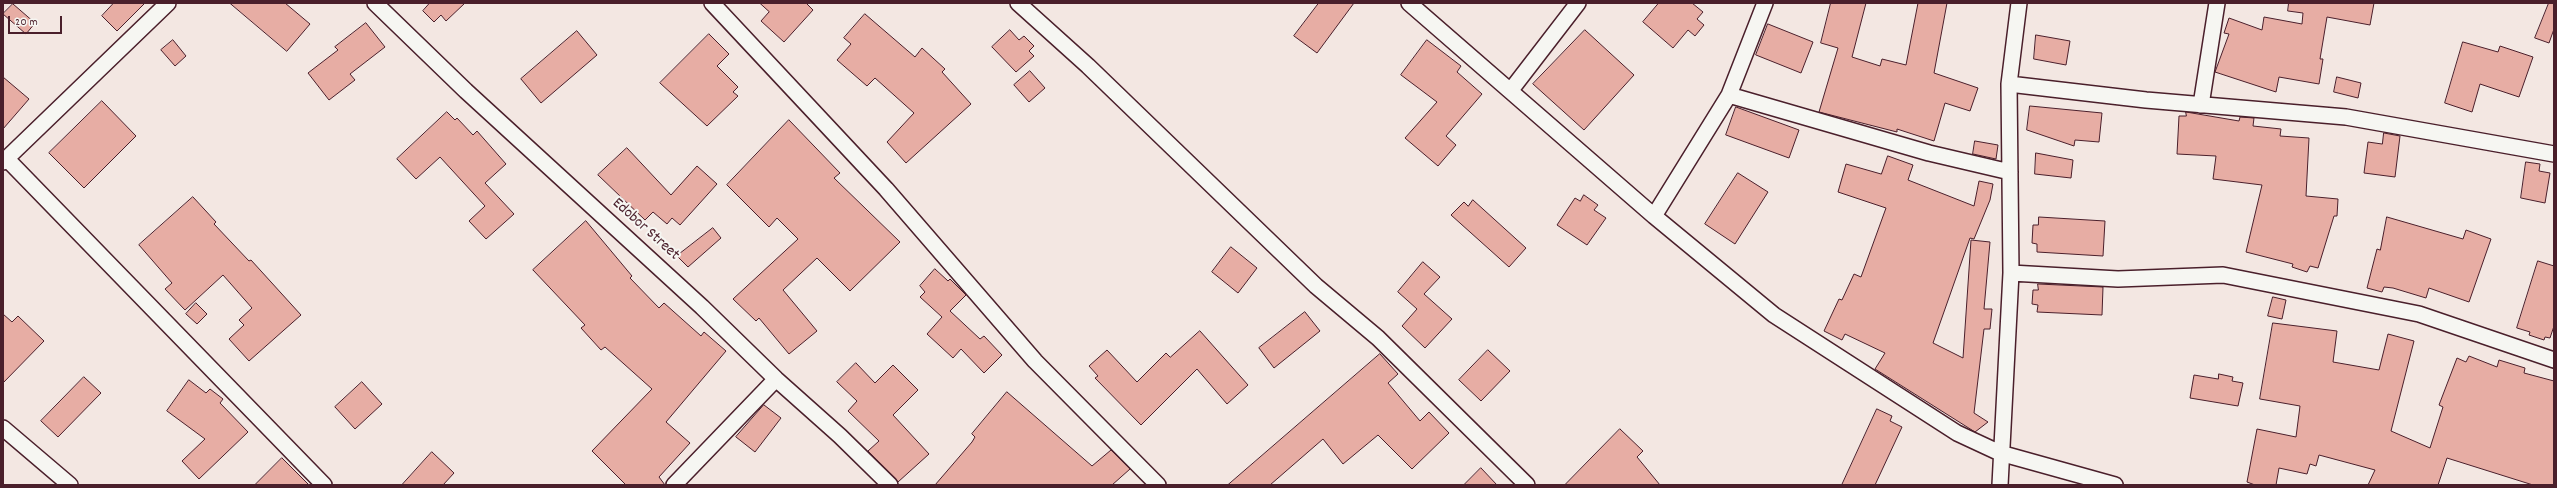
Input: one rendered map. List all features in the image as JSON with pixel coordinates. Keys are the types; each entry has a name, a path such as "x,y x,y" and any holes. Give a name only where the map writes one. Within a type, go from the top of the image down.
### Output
{"street":[{"path":"168,3 4,160 324,485"},
{"name":"Edobor Street","path":"375,3 466,91 702,307 776,379 840,436 890,485"},
{"path":"712,3 886,189 1035,361 1158,485"},
{"path":"1018,3 1088,66 1316,286 1378,338 1527,485"},
{"path":"1409,3 1511,90 1654,216 1774,315 1879,385 1957,433 2000,453 2115,485"},
{"path":"1511,90 1578,3"},
{"path":"1654,216 1728,95 1764,3"},
{"path":"2000,485 2000,453 2011,273 2010,84 2019,3"},
{"path":"2202,105 2217,3"},
{"path":"2010,84 2202,105 2346,117 2554,154"},
{"path":"1728,95 1929,153 2010,172"},
{"path":"2011,273 2118,278 2223,275 2419,314 2554,360"},
{"path":"674,485 776,379"},
{"path":"3,428 70,485"}],"building":[{"path":"114,3 145,3 117,31 102,16"},
{"path":"230,3 285,3 310,24 287,51"},
{"path":"430,3 465,3 446,21 441,15 434,22 423,11"},
{"path":"760,3 806,3 813,10 784,42 761,21 769,12"},
{"path":"1319,3 1354,3 1317,53 1294,36"},
{"path":"1659,3 1692,3 1703,12 1697,19 1704,25 1695,36 1688,30 1673,48 1643,22"},
{"path":"1831,3 1866,3 1852,57 1880,66 1882,59 1906,65 1918,3 1947,3 1934,73 1978,88 1970,111 1945,103 1934,141 1897,129 1897,132 1819,112 1838,48 1821,43"},
{"path":"2289,3 2374,3 2370,25 2327,17 2320,59 2323,59 2319,84 2279,77 2276,92 2215,72 2229,34 2224,33 2229,18 2262,30 2264,17 2302,24 2303,13 2288,11"},
{"path":"2549,3 2554,3 2554,29 2549,43 2535,38"},
{"path":"13,4 35,23 26,34 3,14"},
{"path":"865,14 915,57 922,48 945,69 942,72 971,104 906,163 887,142 914,113 875,78 867,86 837,60 851,44 844,38"},
{"path":"366,23 385,47 350,74 355,80 329,100 308,73 338,50 335,47"},
{"path":"1768,24 1813,42 1801,73 1756,55"},
{"path":"1010,30 1019,40 1024,36 1034,46 1029,51 1034,56 1016,72 992,47"},
{"path":"1585,30 1634,75 1584,130 1533,84"},
{"path":"577,31 597,55 541,103 521,79"},
{"path":"709,34 729,54 717,66 738,87 733,92 738,96 707,126 660,83"},
{"path":"2036,35 2070,41 2066,65 2034,59"},
{"path":"173,40 186,56 175,66 161,50"},
{"path":"1427,40 1461,66 1457,72 1482,94 1446,136 1456,145 1438,166 1405,138 1437,102 1401,75"},
{"path":"2463,42 2498,52 2500,46 2533,57 2519,97 2480,84 2472,112 2445,103"},
{"path":"1030,71 1045,88 1029,102 1014,85"},
{"path":"3,77 29,99 3,129"},
{"path":"2337,77 2361,83 2358,98 2334,92"},
{"path":"102,101 136,136 84,188 49,153"},
{"path":"2030,106 2102,113 2099,142 2075,140 2074,146 2027,130"},
{"path":"1736,107 1799,130 1789,158 1726,135"},
{"path":"447,112 455,120 457,118 473,135 477,131 506,164 485,183 514,214 486,239 469,221 485,206 440,157 416,179 397,159"},
{"path":"2186,112 2239,121 2240,117 2254,118 2253,126 2281,129 2280,136 2309,138 2306,196 2338,199 2337,216 2334,216 2318,268 2310,266 2307,272 2292,267 2293,264 2246,252 2262,185 2213,179 2216,156 2177,154 2179,116 2186,116"},
{"path":"789,120 840,173 834,178 900,242 850,291 817,258 783,290 817,331 789,354 759,318 756,321 733,299 798,239 777,218 769,227 727,185"},
{"path":"2384,133 2400,136 2395,177 2364,173 2368,142 2382,144"},
{"path":"1975,141 1998,145 1996,159 1973,154"},
{"path":"627,148 671,195 697,166 717,184 680,225 672,218 667,224 653,212 645,220 598,175"},
{"path":"2036,153 2073,160 2071,178 2035,174"},
{"path":"1888,156 1913,165 1908,180 1974,206 1979,181 1993,184 1990,200 1974,239 1970,238 1933,343 1963,358 1971,240 1990,242 1984,309 1992,309 1990,329 1984,329 1974,413 1988,422 1975,432 1875,369 1885,353 1845,334 1842,340 1824,331 1839,299 1842,300 1854,274 1861,277 1886,208 1838,192 1846,164 1881,174"},
{"path":"2526,162 2540,164 2539,171 2550,173 2545,203 2521,198"},
{"path":"1738,173 1768,192 1735,244 1705,224"},
{"path":"1584,195 1598,205 1594,210 1606,218 1587,245 1557,225 1575,198 1580,201"},
{"path":"193,197 216,222 214,224 249,261 251,260 301,315 249,361 229,339 244,325 239,320 252,308 223,275 185,310 165,289 172,283 139,245"},
{"path":"1473,200 1526,248 1509,267 1451,215 1464,202 1468,206"},
{"path":"2039,217 2105,221 2103,256 2037,252 2037,244 2032,243 2033,225 2038,225"},
{"path":"2387,217 2463,239 2466,230 2491,239 2469,302 2429,288 2426,298 2393,288 2384,287 2382,292 2367,288 2377,249 2380,250"},
{"path":"586,221 632,276 630,278 659,308 664,303 701,336 704,332 726,351 666,422 690,443 659,477 665,485 626,485 592,451 652,389 605,347 601,350 581,328 585,325 533,270"},
{"path":"713,228 721,238 688,267 677,256"},
{"path":"1231,247 1257,268 1238,293 1212,272"},
{"path":"2538,261 2554,266 2554,326 2550,338 2545,337 2544,340 2529,335 2530,332 2517,328"},
{"path":"1423,262 1440,277 1424,294 1452,319 1425,348 1402,326 1417,309 1398,292"},
{"path":"935,269 948,281 950,279 966,295 950,311 980,339 984,336 1002,355 984,373 961,349 953,358 927,334 942,317 920,297 925,292 920,286"},
{"path":"2038,284 2103,287 2102,315 2037,312 2038,305 2032,304 2033,290 2038,290"},
{"path":"2273,297 2286,300 2282,319 2268,316"},
{"path":"196,303 207,314 197,324 186,314"},
{"path":"1305,312 1320,331 1274,368 1259,348"},
{"path":"3,314 12,322 18,316 44,341 3,383"},
{"path":"2273,323 2337,331 2333,362 2379,370 2388,334 2414,341 2391,431 2430,448 2443,407 2439,405 2457,358 2466,362 2469,356 2497,367 2499,360 2525,368 2524,373 2554,381 2554,485 2533,485 2447,458 2438,485 2368,485 2375,470 2319,455 2316,466 2310,464 2307,474 2279,468 2276,485 2255,485 2247,482 2257,429 2296,437 2300,406 2260,399"},
{"path":"1200,331 1248,385 1227,404 1197,369 1141,425 1095,378 1098,376 1089,366 1107,350 1137,382 1166,353 1170,357"},
{"path":"1488,350 1510,371 1481,401 1459,380"},
{"path":"1380,354 1398,374 1388,383 1420,421 1429,412 1449,433 1412,469 1378,435 1343,464 1323,439 1270,485 1228,485"},
{"path":"856,363 875,383 893,365 918,390 893,415 929,454 898,482 868,451 879,441 848,411 857,401 837,382"},
{"path":"2219,374 2233,377 2232,381 2243,383 2238,406 2190,398 2194,375 2218,379"},
{"path":"84,377 101,393 58,437 41,421"},
{"path":"189,380 206,393 210,389 223,399 220,403 248,432 199,479 182,461 205,439 167,411"},
{"path":"362,382 382,404 355,429 335,407"},
{"path":"1007,392 1092,466 1111,450 1130,469 1112,485 935,485 972,442 975,437 972,434"},
{"path":"764,405 781,418 755,452 736,437"},
{"path":"1877,409 1892,416 1890,421 1902,427 1875,485 1842,485"},
{"path":"1620,429 1643,451 1637,457 1660,485 1565,485"},
{"path":"432,452 454,473 443,485 402,485"},
{"path":"282,458 309,485 255,485"},
{"path":"1481,468 1497,485 1464,485"}]}
